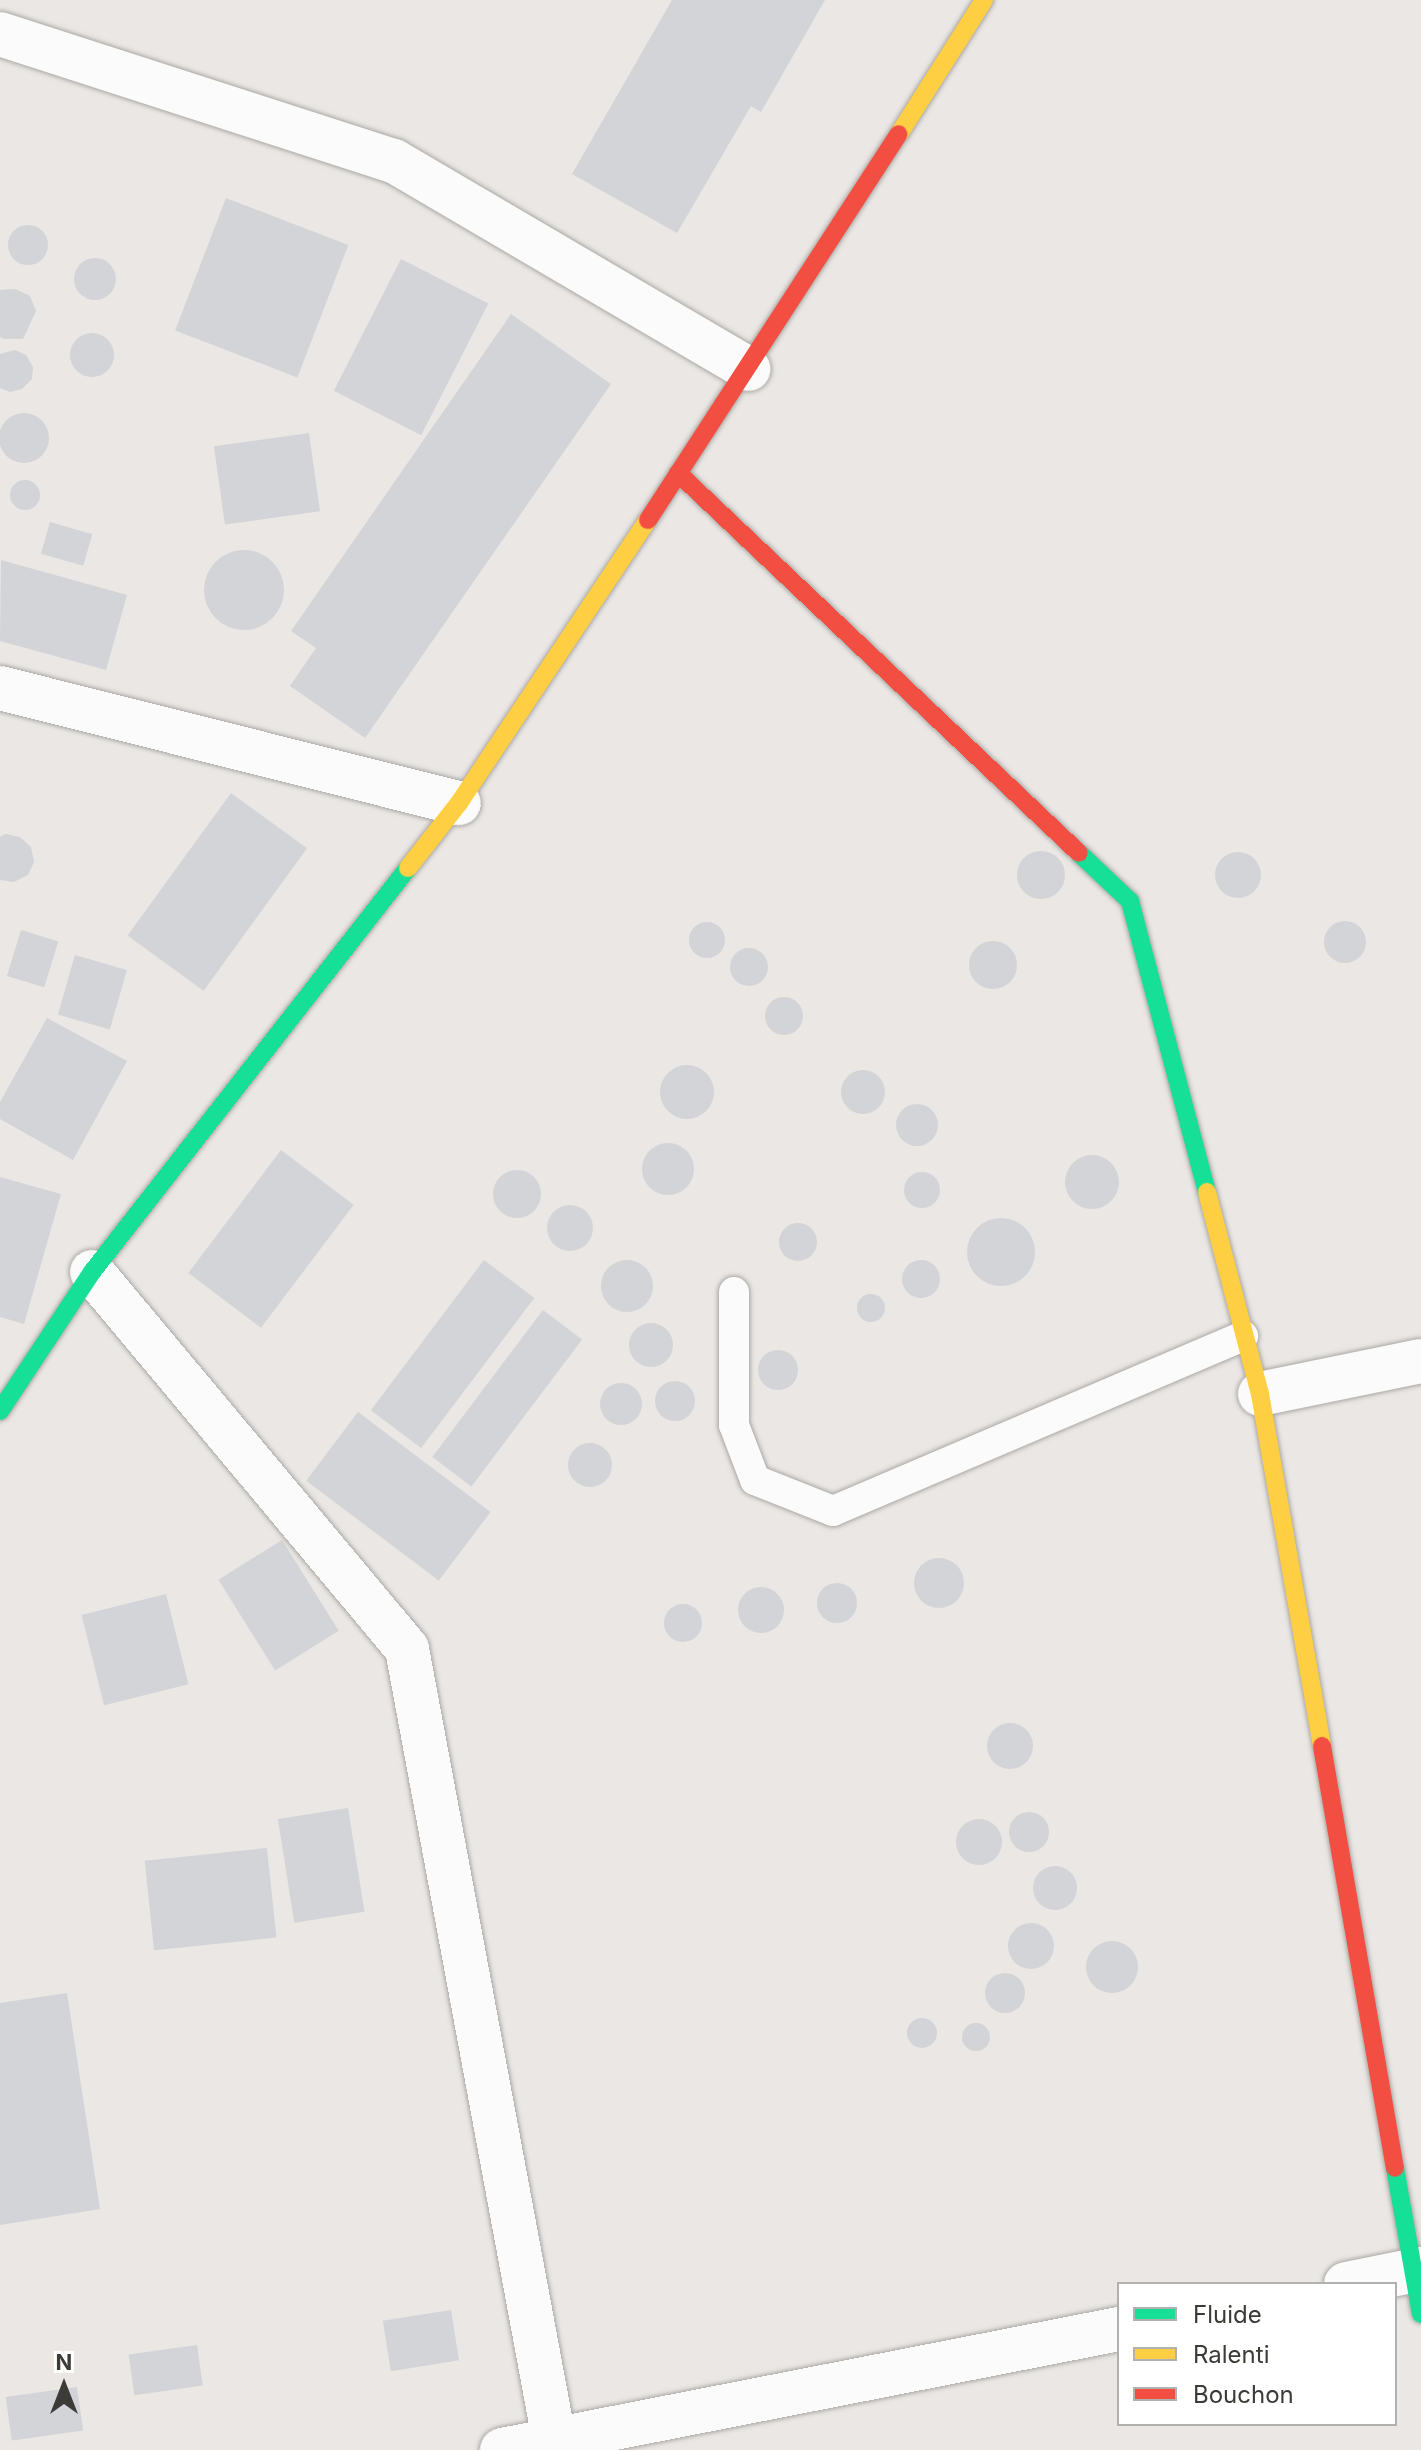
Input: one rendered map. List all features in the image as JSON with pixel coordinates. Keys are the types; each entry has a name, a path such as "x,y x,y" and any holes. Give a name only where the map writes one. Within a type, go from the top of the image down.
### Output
{"street":[{"path":"0,1411 92,1272 459,803 749,369 984,0"},
{"path":"0,34 394,161 749,369"},
{"path":"678,473 1130,901 1260,1394 1417,2270 1421,2314"},
{"path":"0,688 459,803"},
{"path":"92,1272 407,1649 555,2445"},
{"path":"1260,1394 1421,1361"},
{"path":"1356,2282 1417,2270"},
{"path":"502,2450 555,2445 1117,2329"}],"lane":[{"path":"734,1292 734,1425 755,1480 833,1511 1243,1336"}],"building":[{"path":"672,0 825,0 761,112 751,106 677,233 572,174"},
{"path":"226,198 348,245 297,378 175,331"},
{"path":"28,225 42,231 48,245 42,259 28,265 14,259 8,245 14,231"},
{"path":"95,258 110,264 116,279 110,294 95,300 80,294 74,279 80,264"},
{"path":"401,259 488,303 421,435 334,391"},
{"path":"15,289 30,296 36,311 23,339 4,339 0,337 0,290"},
{"path":"511,314 611,384 365,738 290,686 316,648 291,631"},
{"path":"92,333 107,340 114,355 107,370 92,377 77,370 70,355 77,340"},
{"path":"15,350 26,355 33,367 32,379 22,389 10,392 0,388 0,354"},
{"path":"24,413 41,421 49,438 41,455 24,463 7,455 -1,438 7,421"},
{"path":"309,433 320,511 225,525 214,446"},
{"path":"25,480 36,484 40,495 36,506 25,510 14,506 10,495 14,484"},
{"path":"50,522 92,534 83,566 41,554"},
{"path":"244,550 259,553 272,562 281,575 284,590 281,605 272,618 259,627 244,630 229,627 216,618 207,605 204,590 207,575 216,562 229,553"},
{"path":"1,560 127,595 106,670 0,641"},
{"path":"231,793 307,848 204,991 128,935"},
{"path":"5,834 20,837 31,847 34,862 28,875 14,882 0,880 0,837"},
{"path":"1041,851 1058,858 1065,875 1058,892 1041,899 1024,892 1017,875 1024,858"},
{"path":"1238,852 1254,859 1261,875 1254,891 1238,898 1222,891 1215,875 1222,859"},
{"path":"1345,921 1360,927 1366,942 1360,957 1345,963 1330,957 1324,942 1330,927"},
{"path":"707,922 720,927 725,940 720,953 707,958 694,953 689,940 694,927"},
{"path":"21,930 58,941 44,987 7,976"},
{"path":"993,941 1010,948 1017,965 1010,982 993,989 976,982 969,965 976,948"},
{"path":"749,948 762,954 768,967 762,980 749,986 736,980 730,967 736,954"},
{"path":"75,955 127,970 110,1029 58,1015"},
{"path":"784,997 797,1003 803,1016 797,1029 784,1035 771,1029 765,1016 771,1003"},
{"path":"47,1018 127,1061 73,1160 0,1119 0,1102"},
{"path":"687,1065 706,1073 714,1092 706,1111 687,1119 668,1111 660,1092 668,1073"},
{"path":"863,1070 878,1077 885,1092 878,1107 863,1114 848,1107 841,1092 848,1077"},
{"path":"917,1104 932,1110 938,1125 932,1140 917,1146 902,1140 896,1125 902,1110"},
{"path":"668,1143 686,1151 694,1169 686,1187 668,1195 650,1187 642,1169 650,1151"},
{"path":"281,1150 354,1205 261,1328 188,1273"},
{"path":"1092,1155 1111,1163 1119,1182 1111,1201 1092,1209 1073,1201 1065,1182 1073,1163"},
{"path":"517,1170 534,1177 541,1194 534,1211 517,1218 500,1211 493,1194 500,1177"},
{"path":"922,1172 935,1177 940,1190 935,1203 922,1208 909,1203 904,1190 909,1177"},
{"path":"0,1177 61,1194 24,1324 0,1317"},
{"path":"570,1205 586,1212 593,1228 586,1244 570,1251 554,1244 547,1228 554,1212"},
{"path":"994,1218 1008,1218 1020,1223 1030,1233 1035,1252 1030,1271 1020,1281 1008,1286 994,1286 982,1281 972,1271 967,1259 967,1245 972,1233 982,1223"},
{"path":"798,1223 811,1229 817,1242 811,1255 798,1261 785,1255 779,1242 785,1229"},
{"path":"484,1260 534,1298 421,1448 371,1410"},
{"path":"627,1260 645,1268 653,1286 645,1304 627,1312 609,1304 601,1286 609,1268"},
{"path":"921,1260 934,1266 940,1279 934,1292 921,1298 908,1292 902,1279 908,1266"},
{"path":"871,1294 881,1298 885,1308 881,1318 871,1322 861,1318 857,1308 861,1298"},
{"path":"543,1310 582,1339 471,1486 432,1457"},
{"path":"651,1323 666,1330 673,1345 666,1360 651,1367 636,1360 629,1345 636,1330"},
{"path":"778,1350 792,1356 798,1370 792,1384 778,1390 764,1384 758,1370 764,1356"},
{"path":"675,1381 689,1387 695,1401 689,1415 675,1421 661,1415 655,1401 661,1387"},
{"path":"621,1383 636,1389 642,1404 636,1419 621,1425 606,1419 600,1404 606,1389"},
{"path":"358,1412 491,1512 439,1581 306,1481"},
{"path":"590,1443 606,1449 612,1465 606,1481 590,1487 574,1481 568,1465 574,1449"},
{"path":"282,1540 339,1631 275,1670 218,1580"},
{"path":"939,1558 956,1566 964,1583 956,1600 939,1608 922,1600 914,1583 922,1566"},
{"path":"837,1583 851,1589 857,1603 851,1617 837,1623 823,1617 817,1603 823,1589"},
{"path":"761,1587 777,1594 784,1610 777,1626 761,1633 745,1626 738,1610 745,1594"},
{"path":"166,1594 188,1684 104,1705 82,1615"},
{"path":"683,1604 696,1610 702,1623 696,1636 683,1642 670,1636 664,1623 670,1610"},
{"path":"1010,1723 1026,1730 1033,1746 1026,1762 1010,1769 994,1762 987,1746 994,1730"},
{"path":"348,1808 364,1912 294,1923 278,1819"},
{"path":"1029,1812 1043,1818 1049,1832 1043,1846 1029,1852 1015,1846 1009,1832 1015,1818"},
{"path":"979,1819 995,1826 1002,1842 995,1858 979,1865 963,1858 956,1842 963,1826"},
{"path":"267,1848 276,1938 154,1950 145,1861"},
{"path":"1055,1866 1071,1872 1077,1888 1071,1904 1055,1910 1039,1904 1033,1888 1039,1872"},
{"path":"1031,1923 1047,1930 1054,1946 1047,1962 1031,1969 1015,1962 1008,1946 1015,1930"},
{"path":"1112,1941 1131,1948 1138,1967 1131,1986 1112,1993 1093,1986 1086,1967 1093,1948"},
{"path":"1005,1973 1019,1979 1025,1993 1019,2007 1005,2013 991,2007 985,1993 991,1979"},
{"path":"67,1993 100,2209 0,2225 0,2003"},
{"path":"922,2018 928,2019 936,2027 936,2039 928,2047 922,2048 916,2047 908,2039 907,2033 908,2027 916,2019"},
{"path":"976,2023 986,2027 990,2037 986,2047 976,2051 966,2047 962,2037 966,2027"},
{"path":"451,2310 459,2360 391,2371 383,2321"},
{"path":"197,2345 203,2386 134,2395 129,2355"},
{"path":"77,2387 83,2431 12,2441 6,2397"}],"traffic: fast":[{"path":"1079,853 1130,901 1207,1192"},
{"path":"0,1411 92,1272 408,868"},
{"path":"1395,2168 1421,2314"}],"traffic: slow":[{"path":"899,134 984,0"},
{"path":"408,868 459,803 648,520"},
{"path":"1207,1192 1260,1394 1322,1746"}],"traffic: jam":[{"path":"648,520 899,134"},
{"path":"678,473 1079,853"},
{"path":"1322,1746 1395,2168"}]}
